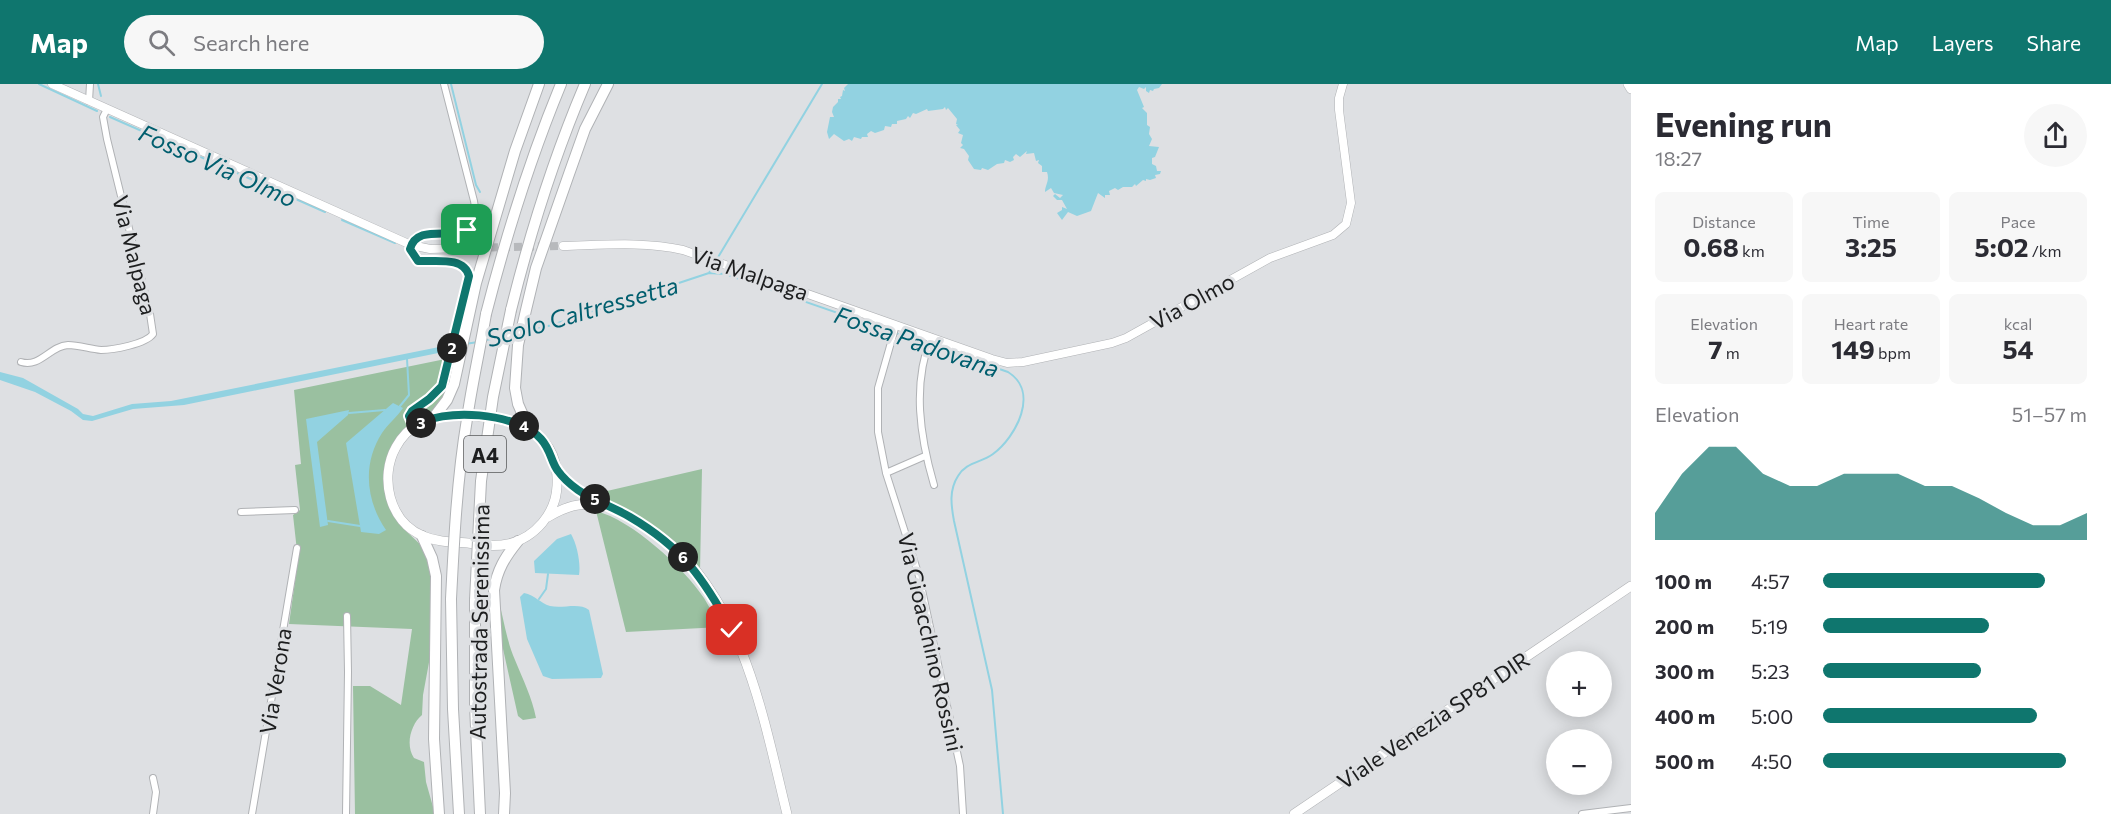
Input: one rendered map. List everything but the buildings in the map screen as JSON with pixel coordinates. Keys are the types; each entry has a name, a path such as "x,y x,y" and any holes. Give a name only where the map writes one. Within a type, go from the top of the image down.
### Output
{"highway":[{"path":"434,417 449,396 454,384 453,362 460,335 502,191 539,84"},
{"name":"Autostrada Serenissima","path":"459,814 453,710 451,599 454,531 466,420 486,314 502,252 529,167 561,84"},
{"name":"Autostrada Serenissima","path":"480,814 475,706 475,600 482,482 493,397 522,266 547,184 585,84"},
{"path":"529,429 516,398 516,370 526,310 536,268 585,129 608,84"},
{"path":"422,536 432,558 436,576 434,739 439,814"},
{"path":"504,814 505,793 494,590 495,579 502,562 518,541"}],"main road":[{"path":"1628,84 1631,88"},
{"path":"461,415 503,419 529,429 547,447 556,470 556,495 546,518 537,529 518,541 490,545 442,541 422,536 407,525 396,511 388,486 388,468 394,451 404,436 414,427 434,417 461,415"},
{"path":"556,470 577,490 618,510 657,534 682,555 702,578 732,630 756,692 787,814"},
{"path":"546,518 562,509 582,504 618,510"},
{"name":"Viale Venezia SP81 DIR","path":"1294,814 1631,586"}],"street":[{"path":"52,84 411,245 430,249 466,248"},
{"path":"89,101 90,84"},
{"path":"444,84 476,216 472,226 463,232 421,235 411,245 411,253 418,261 459,263 467,271 468,283 460,335"},
{"name":"Via Olmo","path":"896,327 929,342 1007,363 1034,360 1112,343 1132,335 1270,258 1338,232 1349,219 1351,203 1339,110 1339,98 1343,84"},
{"name":"Via Malpaga","path":"21,362 34,363 65,345 110,349 143,342 153,334 106,139 103,117 107,109"},
{"name":"Via Malpaga","path":"563,246 615,244 666,247 709,259 896,327"},
{"name":"Via Gioacchino Rossini","path":"896,327 878,388 878,432 886,473 919,576 960,766 963,814"},
{"path":"929,342 919,409 925,456 934,485"},
{"path":"414,427 409,416 412,411 442,386 453,362"},
{"path":"886,473 925,456"},
{"path":"241,512 295,510"},
{"name":"Via Verona","path":"252,814 297,548"},
{"path":"346,814 347,616"},
{"path":"153,778 156,792 153,814"},
{"path":"1581,814 1631,808"}],"green space":[{"path":"460,356 453,383 432,412 408,429 385,473 402,527 426,550 433,561 430,657 422,715 412,729 410,747 414,758 424,762 426,782 435,814 355,814 353,686 370,686 401,705 412,629 289,624 298,560 293,515 300,510 295,465 301,464 294,390"},
{"path":"702,469 700,572 638,517 594,494"},
{"path":"596,511 625,524 671,560 704,598 721,627 626,632"},
{"path":"501,610 510,648 530,696 536,718 523,720 518,716 501,640"}],"water":[{"path":"848,84 1162,84 1153,91 1150,90 1149,93 1146,87 1144,89 1139,87 1137,90 1144,107 1142,108 1147,113 1147,125 1150,127 1149,134 1152,139 1149,146 1159,147 1155,157 1152,158 1152,164 1156,166 1157,171 1161,171 1160,174 1155,175 1156,178 1143,180 1136,186 1135,184 1132,187 1123,187 1118,190 1115,188 1109,191 1110,195 1105,195 1105,198 1098,193 1091,211 1077,216 1068,212 1062,220 1057,213 1062,210 1062,207 1067,209 1062,200 1057,200 1053,196 1055,194 1060,198 1063,195 1054,193 1051,188 1045,192 1047,172 1042,172 1042,166 1038,163 1039,160 1036,161 1034,153 1026,154 1027,151 1020,157 1016,154 1013,157 1014,160 1010,162 1005,160 1004,163 997,164 988,170 974,169 968,160 969,156 964,149 960,148 963,145 961,143 963,135 958,133 960,130 956,125 958,124 956,124 957,119 948,108 928,111 927,109 913,113 910,118 908,116 906,119 897,121 897,124 892,124 891,127 885,126 884,130 875,133 871,131 867,134 868,137 861,139 854,137 852,141 849,139 844,141 834,134 829,139 827,132 830,117 834,117 833,107 838,99 841,99 843,90 845,91 844,88"},
{"path":"449,345 448,351 184,405 133,409 92,421 83,420 35,392 0,380 0,372 23,378 83,414 93,416 132,404 171,401"},
{"path":"393,403 403,408 382,433 371,457 369,470 374,507 386,530 379,534 361,532 346,443"},
{"path":"349,410 348,415 317,442 328,525 320,527 306,419"},
{"path":"571,534 578,554 579,575 535,573 534,561 557,539"},
{"path":"524,593 550,606 581,606 589,610 603,674 601,678 552,679 543,676 527,639 520,597"}],"waterway":[{"name":"Fosso Via Olmo","path":"39,84 97,111"},
{"path":"98,84 101,96"},
{"path":"451,84 476,185 480,192"},
{"name":"Scolo Caltressetta","path":"717,259 822,84"},
{"name":"Fosso Via Olmo","path":"110,117 325,212"},
{"name":"Fosso Via Olmo","path":"342,220 395,243"},
{"name":"Scolo Caltressetta","path":"524,332 552,325 709,273 714,264"},
{"name":"Fossa Padovana","path":"709,273 725,274 1008,372 1017,381 1022,391 1023,402 1021,414 1010,437 993,454 961,471 955,481 951,498 954,521 992,690 1003,814"},
{"name":"Scolo Caltressetta","path":"486,340 501,337"},
{"name":"Scolo Caltressetta","path":"465,344 478,342"},
{"path":"400,406 409,395 407,359"},
{"path":"349,413 385,410"},
{"path":"328,521 360,526"},
{"path":"539,599 546,589 548,574"}],"tunnel":[{"path":"466,248 563,246"}],"route":[{"path":"467,230 456,234 421,235 411,245 411,253 418,261 459,263 466,268 469,276 442,386 412,411 409,420 414,427 434,417 461,415 503,419 524,426 542,440 551,454 556,470 577,490 642,524 682,555 702,578 732,630"}]}
